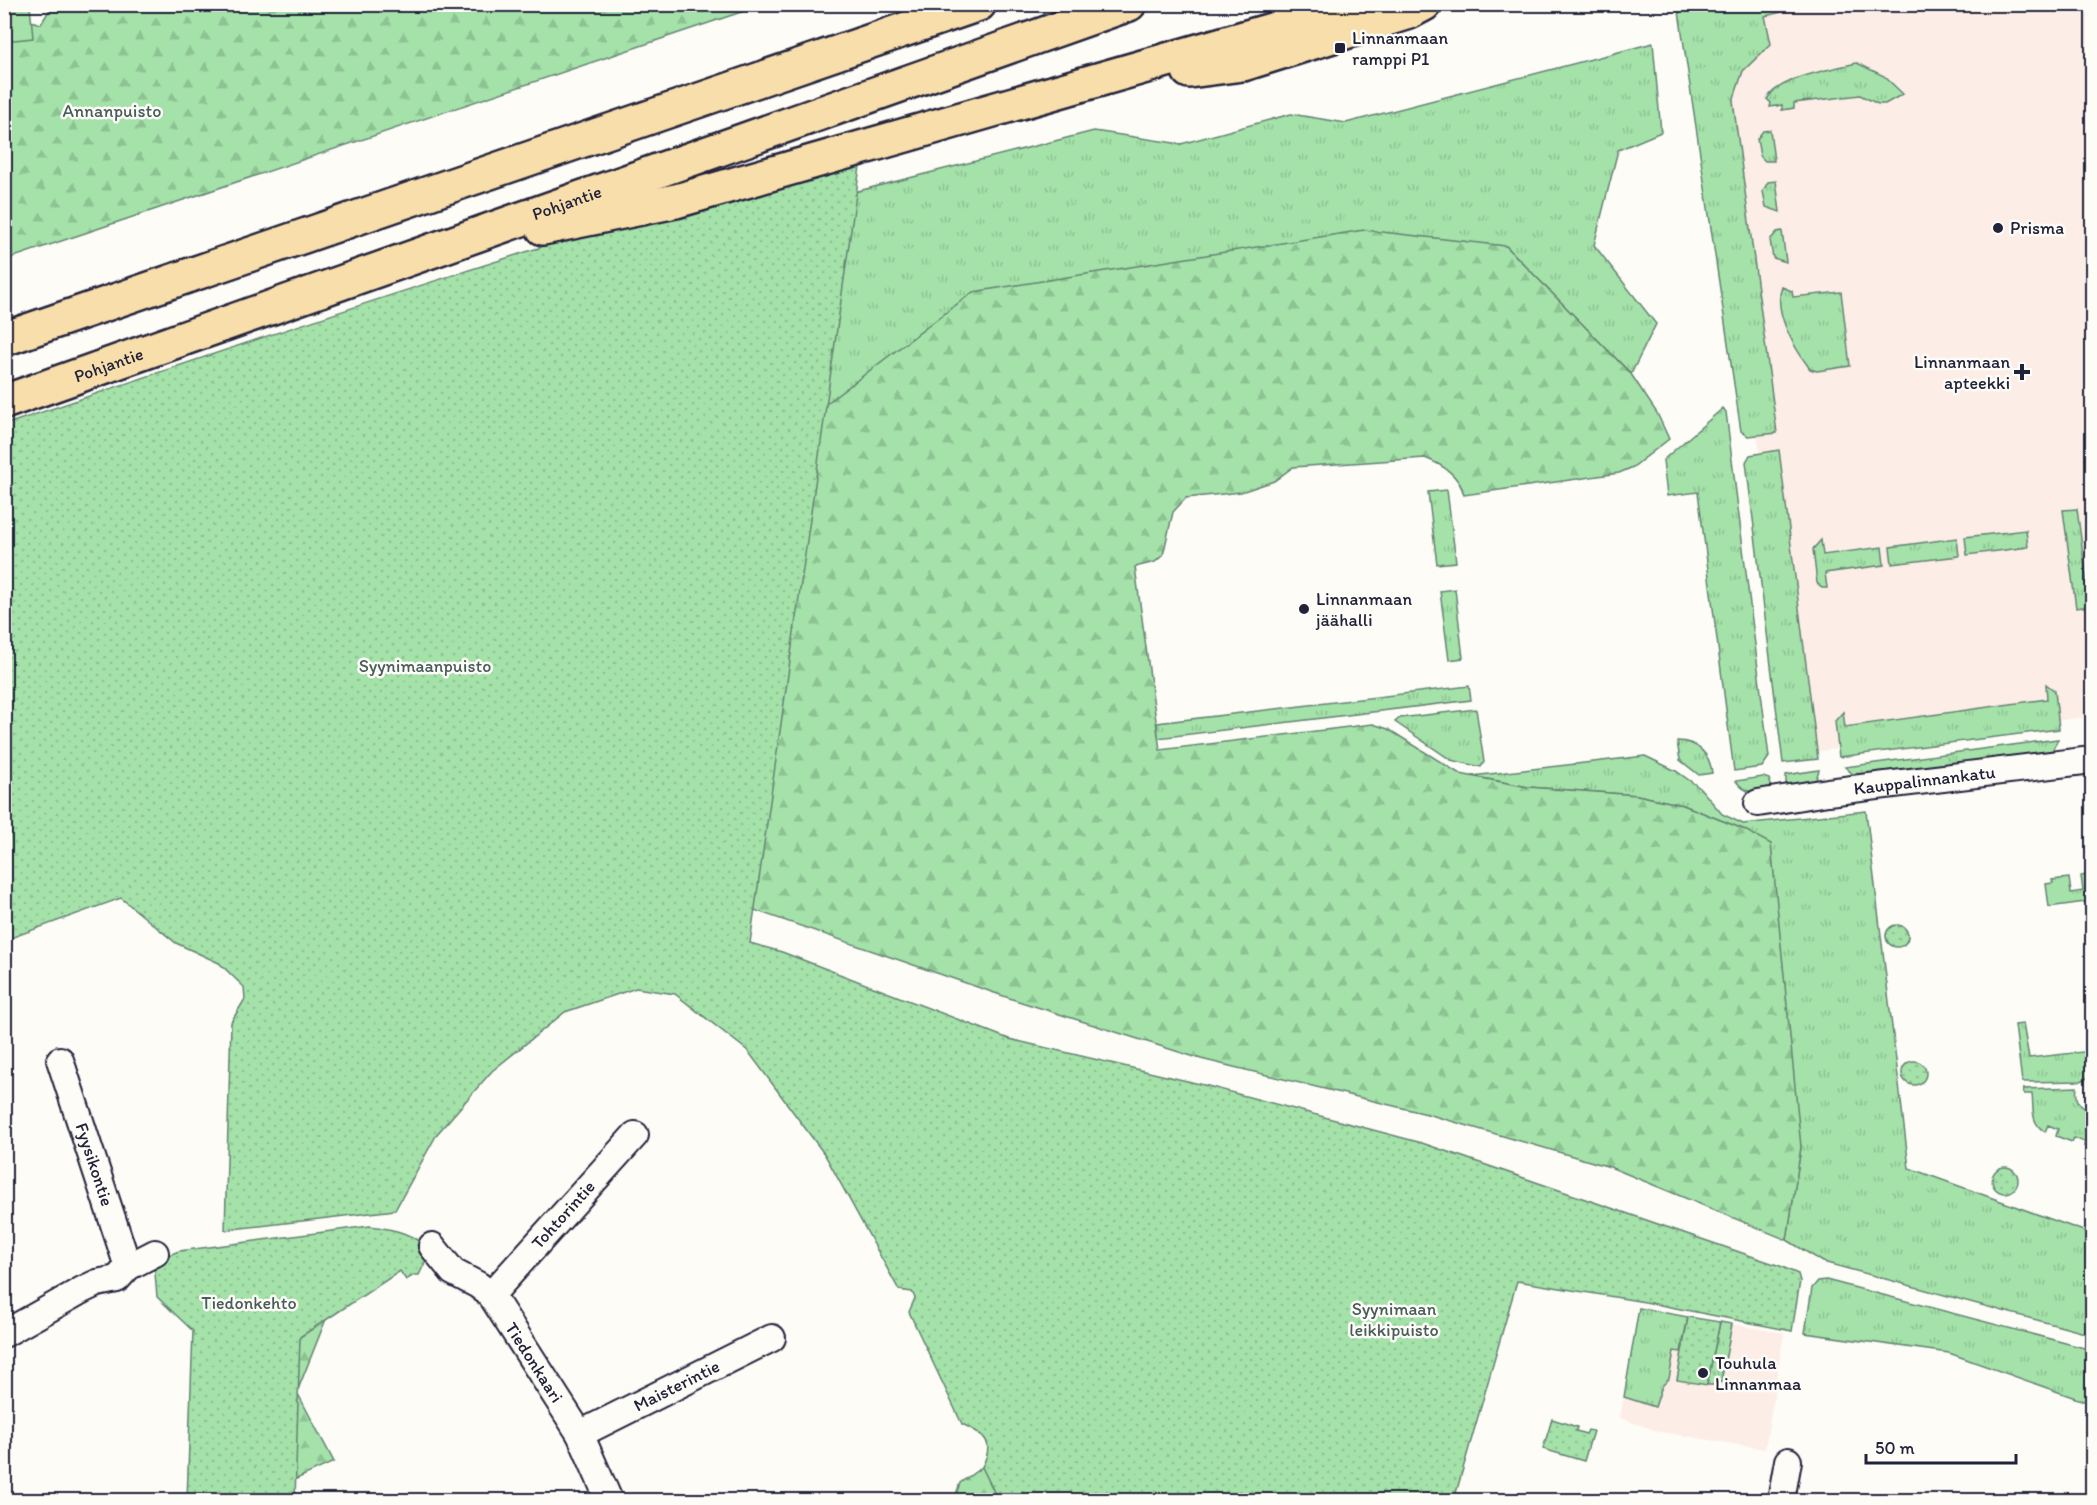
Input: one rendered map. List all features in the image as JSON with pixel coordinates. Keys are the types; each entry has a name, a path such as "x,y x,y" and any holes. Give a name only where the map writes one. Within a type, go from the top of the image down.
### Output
{"highway":[{"path":"4,339 979,4"},
{"name":"Pohjantie","path":"4,402 1129,4"},
{"path":"418,254 676,201 1362,4"},
{"path":"1086,84 1244,64 1409,12 1424,4"}],"street":[{"name":"Kauppalinnankatu","path":"1758,803 1828,792 2092,760"},
{"name":"Fyysikontie","path":"60,1060 128,1267"},
{"name":"Tohtorintie","path":"491,1295 635,1135"},
{"name":"Tiedonkaari","path":"432,1246 453,1272 478,1285 491,1295 580,1434 600,1497"},
{"path":"4,1334 82,1290 97,1283 117,1279 128,1267 155,1253"},
{"name":"Maisterintie","path":"580,1434 772,1338"},
{"path":"1781,1500 1788,1461"}],"shaded area":[{"path":"1808,5 2092,5 2092,716 1797,754 1707,30"},
{"name":"Touhula Linnanmaa","path":"1639,1308 1784,1333 1765,1449 1660,1432 1620,1418"}],"green space":[{"path":"5,4 30,5 33,38 5,41"},
{"name":"Annanpuisto","path":"53,4 762,5 5,260 4,13 41,24"},
{"path":"1678,5 1811,5 1765,16 1771,44 1743,71 1733,101 1777,433 1748,436 1741,431"},
{"path":"1653,43 1661,132 1618,150 1594,245 1656,324 1631,374 1506,246 647,540 827,199 1094,131 1181,144 1291,114 1346,123"},
{"path":"1857,63 1884,76 1903,94 1885,104 1878,104 1860,95 1794,103 1794,108 1782,110 1782,105 1770,107 1771,103 1767,99 1782,85 1808,75"},
{"path":"1770,130 1774,161 1765,161 1760,156 1757,139 1763,131"},
{"name":"Syynimaanpuisto","path":"862,152 750,943 782,952 1009,1039 1204,1085 1422,1143 1780,1266 1798,1274 1800,1281 1792,1331 1645,1302 1517,1281 1454,1500 998,1500 982,1467 988,1451 986,1440 962,1424 909,1312 915,1298 912,1292 899,1290 825,1155 748,1051 675,994 636,988 565,1012 492,1071 437,1134 395,1210 225,1230 231,1022 245,999 244,987 219,963 176,943 121,898 5,940 4,425 324,317 538,248"},
{"path":"1776,181 1780,212 1766,207 1763,191 1768,182"},
{"path":"1364,230 1506,246 1631,374 1657,413 1669,439 1633,467 1619,473 1464,495 1454,476 1425,458 1293,467 1274,481 1241,492 1186,498 1173,512 1163,555 1155,562 1135,567 1160,750 1373,724 1388,729 1460,774 1528,787 1637,795 1683,805 1743,829 1771,844 1801,1147 1787,1240 1610,1167 1427,1114 1201,1059 1015,1000 702,892 647,540 973,292"},
{"path":"1782,231 1786,262 1773,258 1770,240 1777,232"},
{"path":"1782,287 1792,291 1793,297 1841,292 1850,366 1817,371 1810,369 1792,341 1783,319 1780,308"},
{"path":"1723,408 1726,412 1769,757 1762,767 1734,771 1698,492 1667,496 1663,460"},
{"path":"1779,450 1818,759 1783,763 1746,462 1750,455"},
{"path":"1447,490 1456,562 1437,564 1428,492"},
{"path":"2077,509 2090,606 2076,608 2063,510"},
{"path":"2026,530 2028,547 1967,555 1965,537"},
{"path":"1957,538 1959,556 1892,564 1890,547"},
{"path":"1821,540 1823,555 1882,547 1884,565 1825,573 1827,588 1822,588 1817,583 1813,549"},
{"path":"1455,589 1463,658 1449,660 1440,591"},
{"path":"2046,684 2055,691 2059,729 1839,757 1835,721 1843,712 1845,727 2047,699"},
{"path":"1469,686 1471,700 1158,738 1157,723"},
{"path":"1476,709 1484,762 1481,767 1451,760 1395,722 1400,718"},
{"path":"2058,739 2052,751 2046,755 1857,778 1845,767"},
{"path":"1677,741 1691,743 1701,750 1711,766 1712,773 1699,775 1680,760"},
{"path":"1645,756 1676,771 1700,788 1722,814 1743,824 1866,811 1909,1168 2092,1234 2092,1335 1823,1262 1787,1240 1801,1147 1743,829 1683,805 1637,795 1528,787 1472,776"},
{"path":"1819,770 1815,783 1786,789 1786,775"},
{"path":"1763,777 1769,779 1773,791 1762,793 1748,791 1736,781"},
{"path":"2092,874 2092,901 2049,907 2046,884 2053,883 2052,880 2069,878 2071,893 2083,891 2081,876"},
{"path":"1893,925 1901,925 1908,932 1908,940 1901,947 1893,947 1886,940 1886,932"},
{"path":"2023,1024 2029,1058 2092,1051 2092,1076 2081,1081 2022,1082 2015,1025"},
{"path":"1914,1061 1922,1065 1926,1073 1922,1081 1914,1085 1906,1081 1902,1073 1906,1065"},
{"path":"2077,1087 2079,1103 2092,1111 2092,1149 2084,1146 2085,1142 2074,1138 2072,1142 2056,1136 2058,1129 2048,1125 2045,1132 2040,1128 2035,1120 2032,1094 2024,1094 2023,1089"},
{"path":"2005,1167 2014,1171 2018,1180 2014,1189 2005,1193 1996,1189 1992,1180 1996,1171"},
{"name":"Tiedonkehto","path":"370,1226 411,1236 430,1252 419,1275 406,1280 400,1271 300,1337 295,1500 187,1500 193,1331 157,1297 154,1261 179,1251"},
{"path":"1826,1280 2092,1350 2092,1404 1949,1353 1805,1333 1812,1288 1818,1281"},
{"path":"297,1304 328,1314 297,1392 334,1462 250,1500"},
{"path":"1639,1308 1688,1317 1681,1352 1674,1351 1669,1379 1662,1386 1655,1407 1624,1397"},
{"path":"1688,1317 1720,1322 1707,1385 1677,1380"},
{"path":"1720,1322 1732,1324 1721,1382 1707,1385"},
{"path":"1552,1419 1577,1427 1576,1431 1586,1434 1588,1430 1593,1431 1584,1461 1543,1449"},
{"path":"990,1452 1021,1500 954,1500 960,1483 982,1467"}],"place":[{"name":"Linnanmaan ramppi P1","path":"1340,48"},
{"name":"Prisma","path":"1998,228"},
{"name":"Linnanmaan apteekki","path":"2022,372"},
{"name":"Linnanmaan jäähalli","path":"1304,609"},
{"name":"Touhula Linnanmaa","path":"1703,1373"}],"park label":[{"name":"Syynimaan leikkipuisto","path":"1394,1319"}]}
